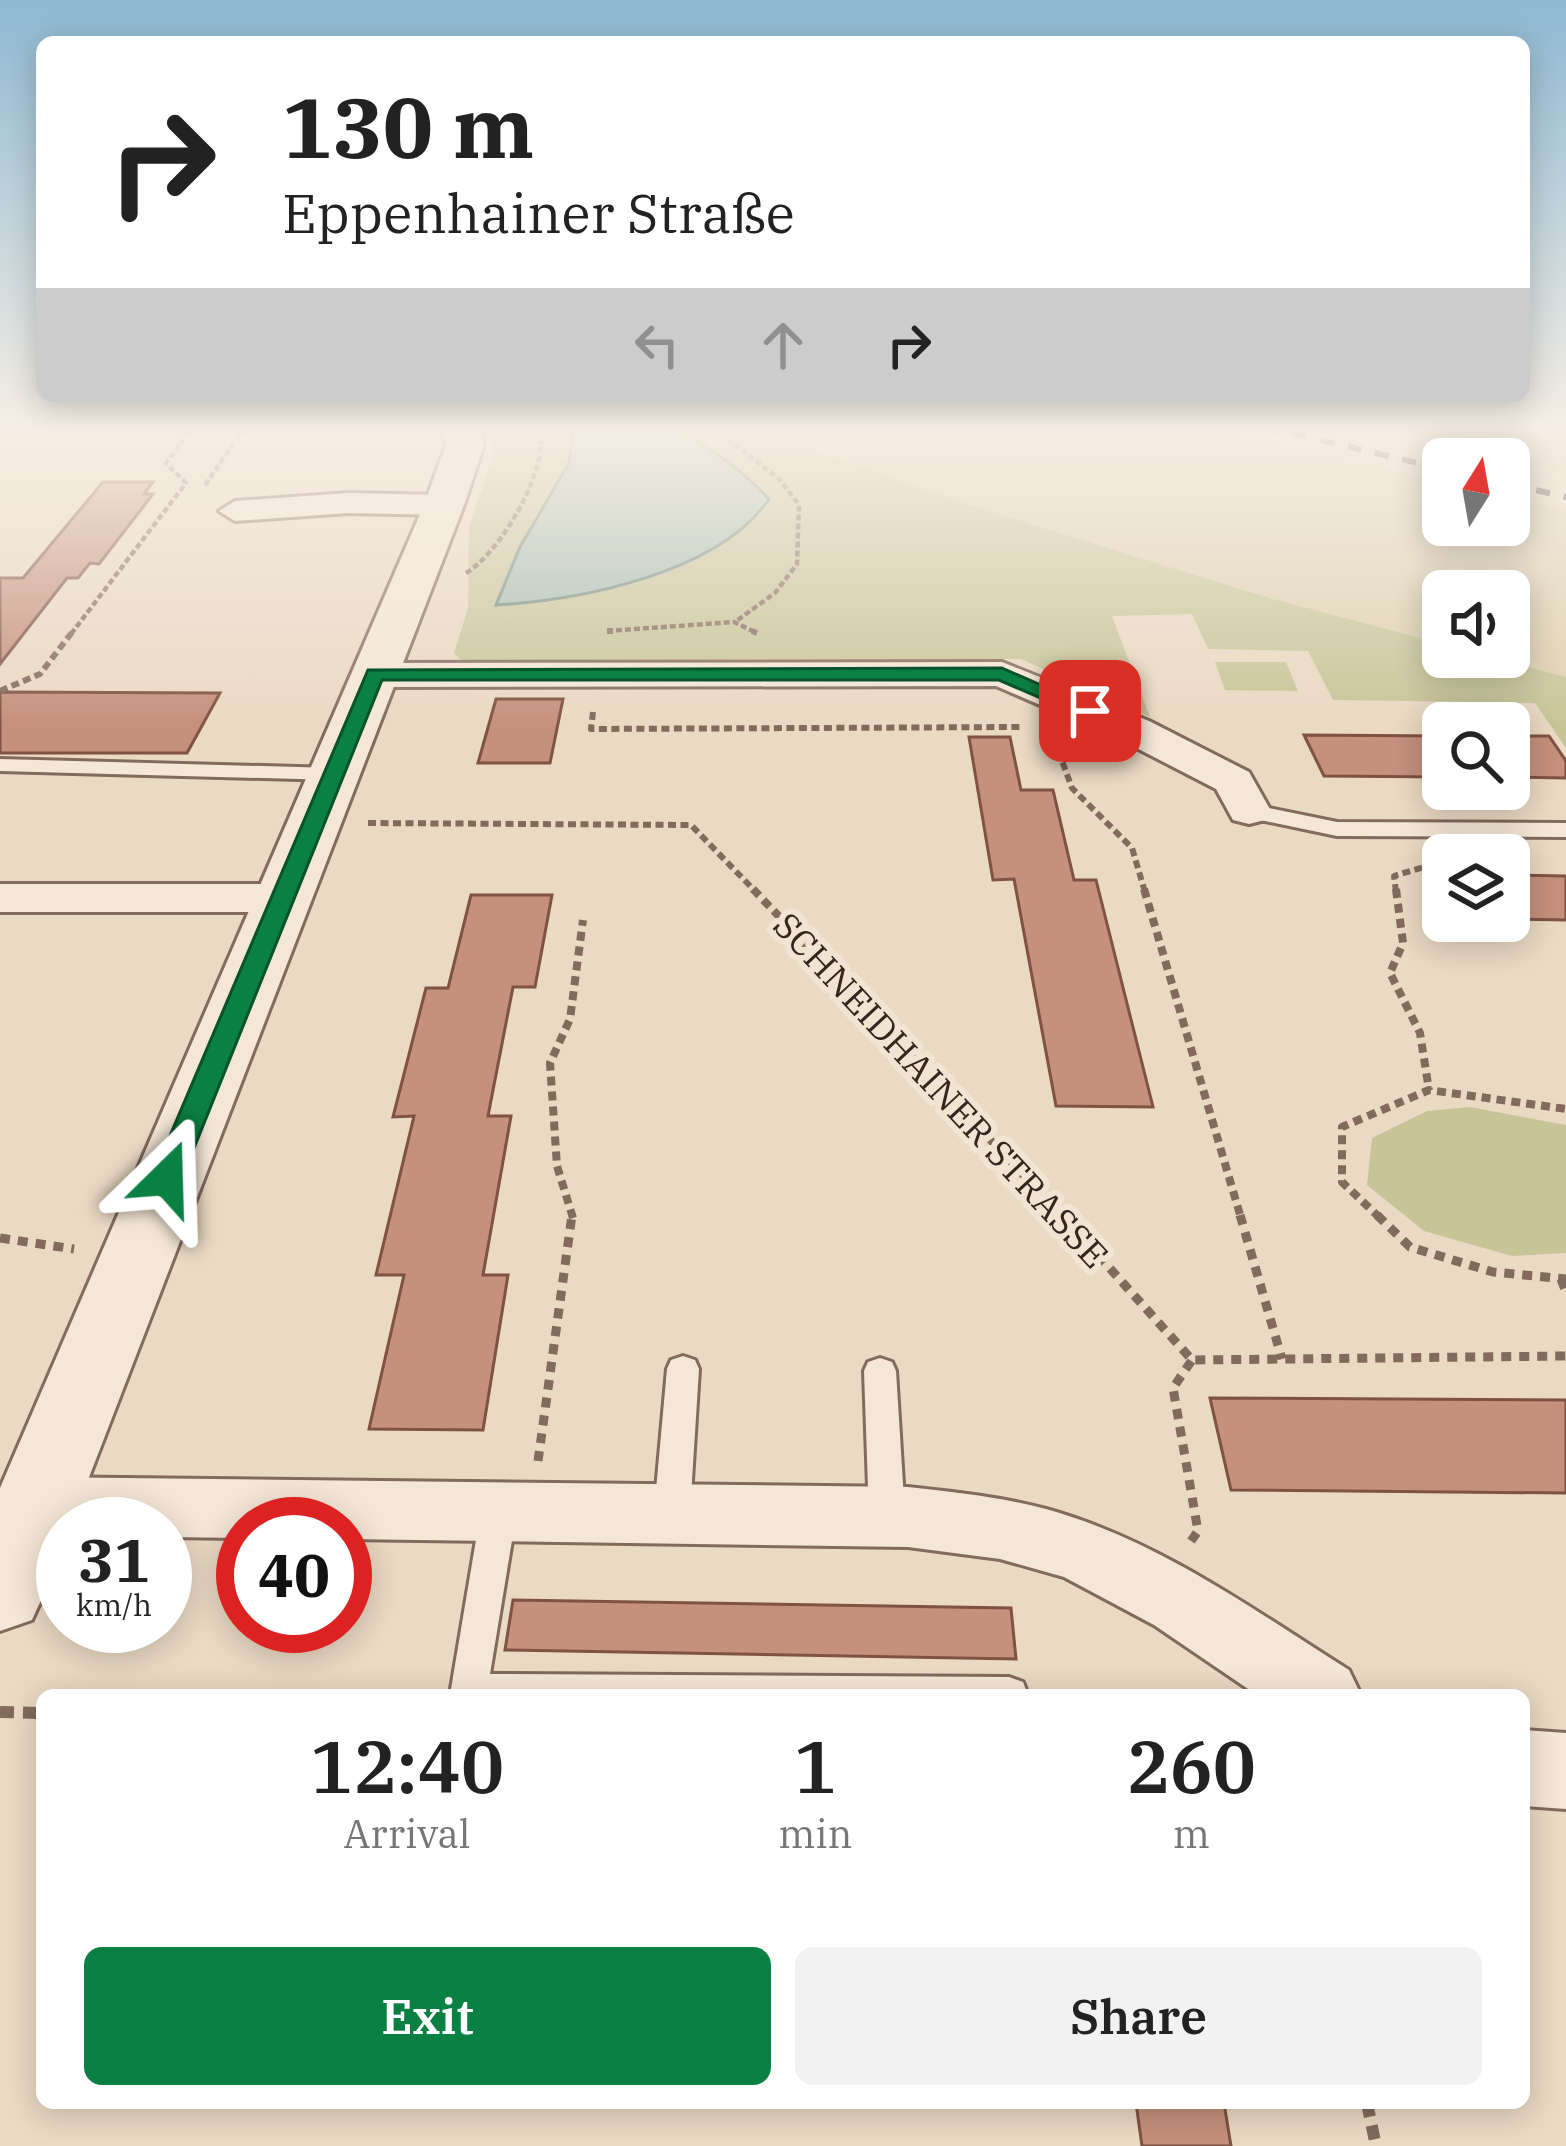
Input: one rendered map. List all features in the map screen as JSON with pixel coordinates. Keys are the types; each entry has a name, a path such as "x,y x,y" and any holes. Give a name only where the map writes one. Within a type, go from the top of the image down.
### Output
{"street":[{"path":"40,1497 435,527"},
{"path":"375,674 1002,674 1134,730 1234,781 1249,811"},
{"path":"0,898 280,898"},
{"path":"0,1592 36,1506"},
{"path":"192,1507 887,1516 1001,1528 1089,1554 1155,1589 1313,1689"},
{"path":"1530,1768 1566,1771"}],"lane":[{"path":"0,765 323,798"},
{"path":"1249,811 1337,830 1566,830"},
{"path":"672,1512 683,1369"},
{"path":"880,1371 887,1516"},
{"path":"469,1689 515,1510"}],"path":[{"path":"0,691 40,674 152,527"},
{"path":"411,585 475,571 505,527"},
{"path":"734,622 775,593 797,564 798,527"},
{"path":"600,675 590,728 1035,729"},
{"path":"1134,730 1051,731 1072,788 1132,848 1282,1359"},
{"name":"SCHNEIDHAINER STRASSE","path":"323,798 691,825 995,1142 1192,1360"},
{"path":"1422,868 1394,877 1403,943 1390,973 1420,1033 1429,1090"},
{"path":"515,1510 573,1217 557,1166 550,1063 570,1018 584,920"},
{"path":"1566,1109 1429,1090 1342,1127 1342,1182 1410,1247 1493,1272 1563,1279 1566,1292"},
{"path":"0,1238 135,1258"},
{"path":"1155,1589 1198,1531 1173,1388 1192,1360 1566,1356"},
{"path":"0,1712 36,1713"},
{"path":"1367,2109 1376,2146"}],"shaded area":[{"path":"469,527 1041,527 1273,599 1422,638 1422,678 1530,678 1530,667 1566,677 1566,748 1535,703 1333,700 1308,651 1208,649 1192,614 1112,616 1150,717 1021,659 461,660 454,653 468,608"},
{"path":"532,527 743,527 683,564 646,578 567,597 496,605"},
{"path":"1040,527 1422,527 1422,546 1530,546 1530,527 1566,527 1566,677 1530,667 1530,570 1422,570 1422,638 1273,599"},
{"path":"1215,662 1286,662 1298,691 1225,690"},
{"path":"1470,1107 1566,1125 1566,1253 1512,1256 1424,1231 1367,1185 1372,1138 1427,1111"}],"building":[{"path":"65,527 127,527 99,564 90,563 78,578 67,578 0,664 0,578 23,578"},
{"path":"0,692 220,693 187,753 0,753"},
{"path":"496,699 563,699 550,763 478,763"},
{"path":"1304,735 1422,736 1422,777 1324,776"},
{"path":"1530,736 1549,736 1566,761 1566,778 1530,777"},
{"path":"969,737 1010,737 1021,790 1053,790 1074,880 1096,880 1153,1107 1056,1106 1014,879 993,880"},
{"path":"1530,875 1566,876 1566,920 1530,919"},
{"path":"471,895 552,895 535,987 513,987 488,1116 511,1116 483,1275 508,1275 483,1430 369,1429 404,1275 376,1275 414,1116 393,1117 426,988 448,988"},
{"path":"1210,1398 1566,1400 1566,1493 1231,1490"},
{"path":"513,1600 1011,1608 1016,1659 505,1650"},
{"path":"1137,2109 1225,2109 1231,2146 1142,2146"}],"route":[{"path":"167,1178 375,674 1002,674 1090,711"}]}
